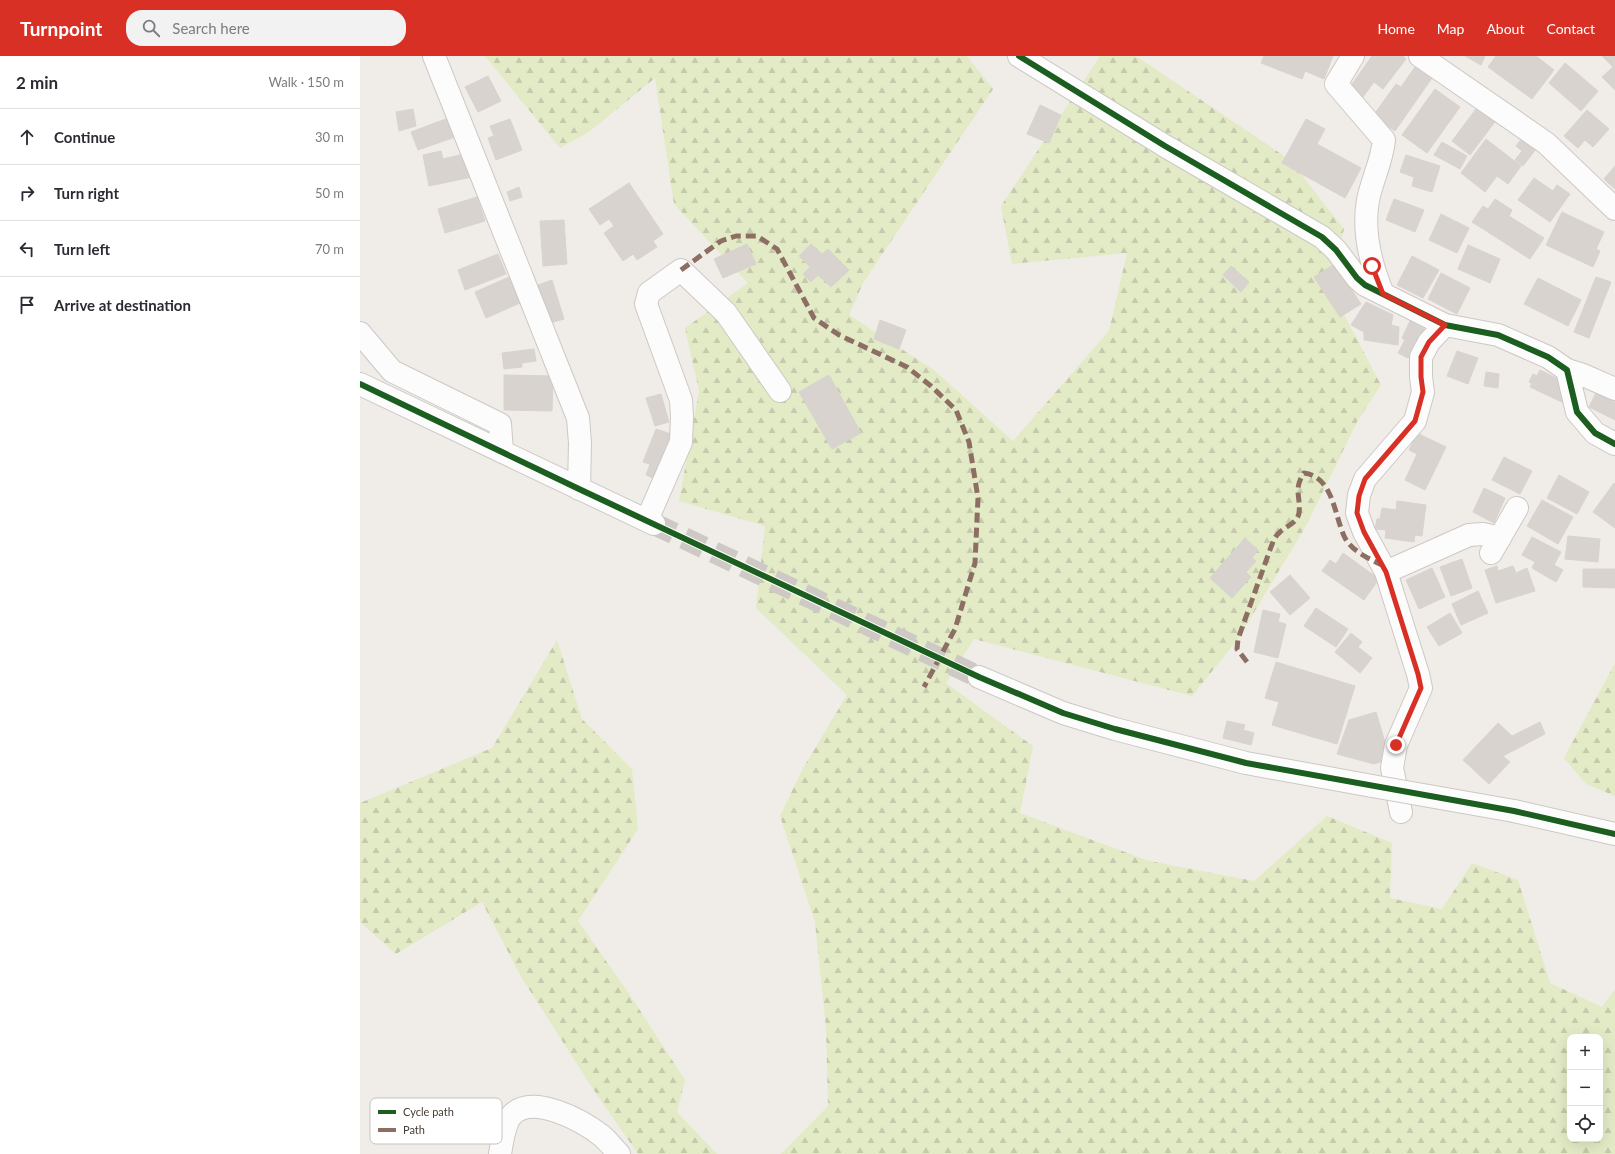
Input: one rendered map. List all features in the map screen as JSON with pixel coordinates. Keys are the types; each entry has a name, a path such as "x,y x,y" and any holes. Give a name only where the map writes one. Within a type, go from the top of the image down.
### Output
{"street":[{"path":"434,56 578,418 580,443 580,489"},
{"path":"1020,56 1165,146 1322,237 1336,250 1357,278 1365,285 1445,325 1498,335 1548,357 1567,370 1583,375 1615,389"},
{"path":"1353,56 1336,84 1384,140 1383,152 1368,201 1367,232 1372,266 1383,294"},
{"path":"1420,56 1546,143 1615,210"},
{"path":"360,384 650,522 681,442 682,417 681,400 646,304 650,292 681,270 726,312 780,391"},
{"path":"1401,812 1392,768 1396,745 1421,688 1386,572 1362,526 1357,513 1359,496 1365,479 1415,421 1423,392 1421,357 1429,342 1445,325"},
{"path":"360,333 392,371 500,424 502,452"},
{"path":"1567,370 1577,412 1595,433 1615,444"},
{"path":"1386,572 1468,535 1483,534 1495,545 1517,508"},
{"path":"980,677 1063,713 1115,729 1246,763 1514,811 1615,834"},
{"path":"502,1143 510,1118 517,1111 527,1107 550,1108 588,1126 603,1137 619,1154"},
{"path":"500,1154 502,1144"}],"green space":[{"path":"485,56 967,56 993,89 863,283 849,315 934,370 1013,441 1109,331 1127,253 1012,264 1001,206 1100,56 1136,56 1290,160 1344,229 1329,286 1381,385 1358,420 1306,526 1238,639 1192,696 974,639 946,683 1033,746 1020,813 1149,861 1254,881 1327,816 1392,843 1390,898 1442,909 1472,863 1518,880 1550,983 1602,1007 1615,989 1615,1154 781,1154 828,1106 826,1028 815,922 780,816 802,770 847,695 756,608 765,526 679,501 699,391 685,328 748,283 674,204 655,78 589,132 560,148"},
{"path":"557,640 582,719 632,769 638,829 578,921 632,998 685,1080 677,1112 717,1154 638,1154 591,1086 520,975 482,902 396,954 360,922 360,803 492,748"},
{"path":"1615,663 1615,796 1586,784 1564,758"}],"building":[{"path":"1264,56 1333,56 1324,79 1305,71 1302,79 1261,63"},
{"path":"1372,56 1403,56 1406,59 1383,89 1374,82 1363,97 1350,87"},
{"path":"1465,56 1485,56 1481,65"},
{"path":"1496,56 1536,56 1554,70 1532,99 1488,67"},
{"path":"1602,56 1615,56 1615,90 1602,77 1613,67"},
{"path":"1565,63 1598,91 1581,111 1549,83"},
{"path":"1415,67 1432,78 1395,131 1373,116 1396,84 1401,87"},
{"path":"488,76 501,101 478,112 465,87"},
{"path":"1435,89 1460,107 1427,153 1402,135"},
{"path":"1040,105 1061,115 1049,143 1027,134"},
{"path":"1479,105 1497,119 1470,155 1452,141"},
{"path":"413,109 416,126 399,131 396,112"},
{"path":"1587,110 1609,129 1593,147 1585,140 1578,148 1564,136"},
{"path":"451,117 458,136 418,150 411,132"},
{"path":"510,119 522,150 496,160 488,138 494,136 490,126"},
{"path":"1306,119 1325,129 1317,144 1361,168 1345,198 1282,163"},
{"path":"1522,138 1536,149 1523,166 1515,160 1522,151 1516,146"},
{"path":"1486,139 1521,166 1508,184 1497,176 1485,192 1461,173"},
{"path":"1442,142 1467,156 1460,169 1434,155"},
{"path":"441,151 443,159 468,153 472,177 429,186 423,155"},
{"path":"1406,155 1440,166 1432,192 1412,186 1414,177 1400,172"},
{"path":"1615,166 1615,189 1604,179"},
{"path":"1534,178 1553,191 1557,185 1570,194 1550,222 1518,200"},
{"path":"629,183 663,234 653,241 657,247 637,260 633,254 623,261 604,233 614,226 609,219 600,225 589,209"},
{"path":"519,187 522,197 510,201 507,192"},
{"path":"477,197 485,221 445,233 438,209"},
{"path":"1394,199 1424,210 1415,232 1386,220"},
{"path":"1495,199 1512,210 1509,216 1544,238 1530,259 1472,222 1483,206 1488,209"},
{"path":"1562,212 1604,232 1596,249 1600,251 1593,267 1546,245"},
{"path":"1441,214 1469,228 1457,253 1429,240"},
{"path":"564,220 567,264 543,266 540,221"},
{"path":"747,244 756,264 723,278 714,259"},
{"path":"811,244 822,254 828,249 849,270 831,287 818,275 811,282 803,274 810,267 799,256"},
{"path":"1468,245 1500,259 1490,283 1458,269"},
{"path":"498,254 506,274 465,290 458,270"},
{"path":"1412,256 1439,270 1423,298 1397,285"},
{"path":"1335,264 1361,304 1340,317 1314,277"},
{"path":"1231,266 1249,282 1241,292 1223,275"},
{"path":"1441,273 1470,288 1457,314 1428,299"},
{"path":"509,277 520,303 486,318 475,292"},
{"path":"1596,277 1611,282 1589,338 1574,332"},
{"path":"1538,278 1581,300 1568,326 1524,304"},
{"path":"552,280 564,319 550,323 538,285"},
{"path":"1366,302 1393,315 1391,325 1399,327 1398,345 1364,340 1364,332 1351,325"},
{"path":"880,320 906,330 899,349 874,339"},
{"path":"1410,321 1426,330 1418,346 1415,344 1408,358 1398,353 1405,340 1402,338"},
{"path":"534,349 536,361 522,363 522,367 504,369 502,353"},
{"path":"1457,351 1478,358 1468,384 1447,376"},
{"path":"1540,370 1558,379 1566,404 1530,387 1532,383 1529,382 1533,374 1537,376"},
{"path":"1486,372 1499,374 1498,388 1484,386"},
{"path":"504,375 553,376 552,411 504,410"},
{"path":"829,375 861,433 832,449 799,392"},
{"path":"1596,393 1615,402 1615,420 1589,407"},
{"path":"661,394 669,422 655,426 646,398"},
{"path":"656,429 671,434 655,479 646,475 650,464 643,462"},
{"path":"1417,433 1446,447 1425,490 1405,480 1417,454 1409,450"},
{"path":"1504,457 1532,471 1520,494 1492,480"},
{"path":"1559,475 1589,492 1577,514 1547,498"},
{"path":"1614,483 1615,484 1615,528 1593,512"},
{"path":"1484,488 1505,498 1494,523 1473,512"},
{"path":"1542,500 1573,517 1558,544 1527,526"},
{"path":"1397,501 1426,505 1422,536 1415,535 1414,542 1385,538 1386,530 1375,529 1377,519 1380,519 1382,508 1396,510"},
{"path":"1568,536 1600,539 1598,562 1565,559"},
{"path":"1532,537 1561,552 1554,565 1563,570 1556,582 1532,568 1535,562 1522,555"},
{"path":"1245,538 1258,550 1252,558 1256,561 1246,572 1251,577 1232,598 1210,578"},
{"path":"1343,553 1379,579 1364,600 1322,571 1330,560 1336,564"},
{"path":"1462,559 1472,588 1451,596 1440,567"},
{"path":"1497,566 1498,571 1513,566 1516,573 1527,568 1535,591 1496,603 1485,570"},
{"path":"1432,568 1445,597 1419,609 1406,580"},
{"path":"1583,569 1615,569 1615,588 1583,587"},
{"path":"1290,575 1310,598 1290,615 1270,592"},
{"path":"1478,591 1488,613 1461,625 1452,604"},
{"path":"1316,608 1348,629 1336,647 1304,626"},
{"path":"1263,610 1280,614 1278,622 1286,624 1278,658 1254,652"},
{"path":"1450,613 1462,633 1439,646 1427,627"},
{"path":"1351,633 1362,642 1358,647 1372,658 1360,673 1335,652"},
{"path":"1276,662 1355,686 1337,744 1272,725 1279,702 1265,698"},
{"path":"1376,712 1390,759 1374,764 1337,754 1349,720"},
{"path":"1227,721 1245,725 1243,730 1254,733 1251,745 1223,738"},
{"path":"1540,722 1545,734 1503,756 1510,762 1489,784 1463,760 1498,723 1512,736"}],"tunnel":[{"path":"654,524 979,677"}],"marked path":[{"path":"681,270 721,241 736,236 757,236 777,249 814,318 839,335 907,367 931,386 956,410 969,442 978,498 975,563 955,629 924,687"},
{"path":"1247,662 1237,649 1238,639 1274,539 1298,517 1298,488 1304,473 1314,476 1322,482 1332,499 1341,529 1348,543 1361,554 1382,565"}],"cycle path":[{"path":"1019,56 1165,146 1322,237 1336,250 1357,278 1365,285 1445,325 1498,335 1548,357 1567,370 1577,412 1595,433 1615,444"},
{"path":"360,384 579,489 979,677 1063,713 1115,729 1246,763 1514,811 1615,834"}],"route":[{"path":"1372,266 1383,294 1445,325 1429,342 1421,357 1423,392 1415,421 1365,479 1359,496 1357,513 1364,532 1386,572 1421,688 1396,745"}]}
